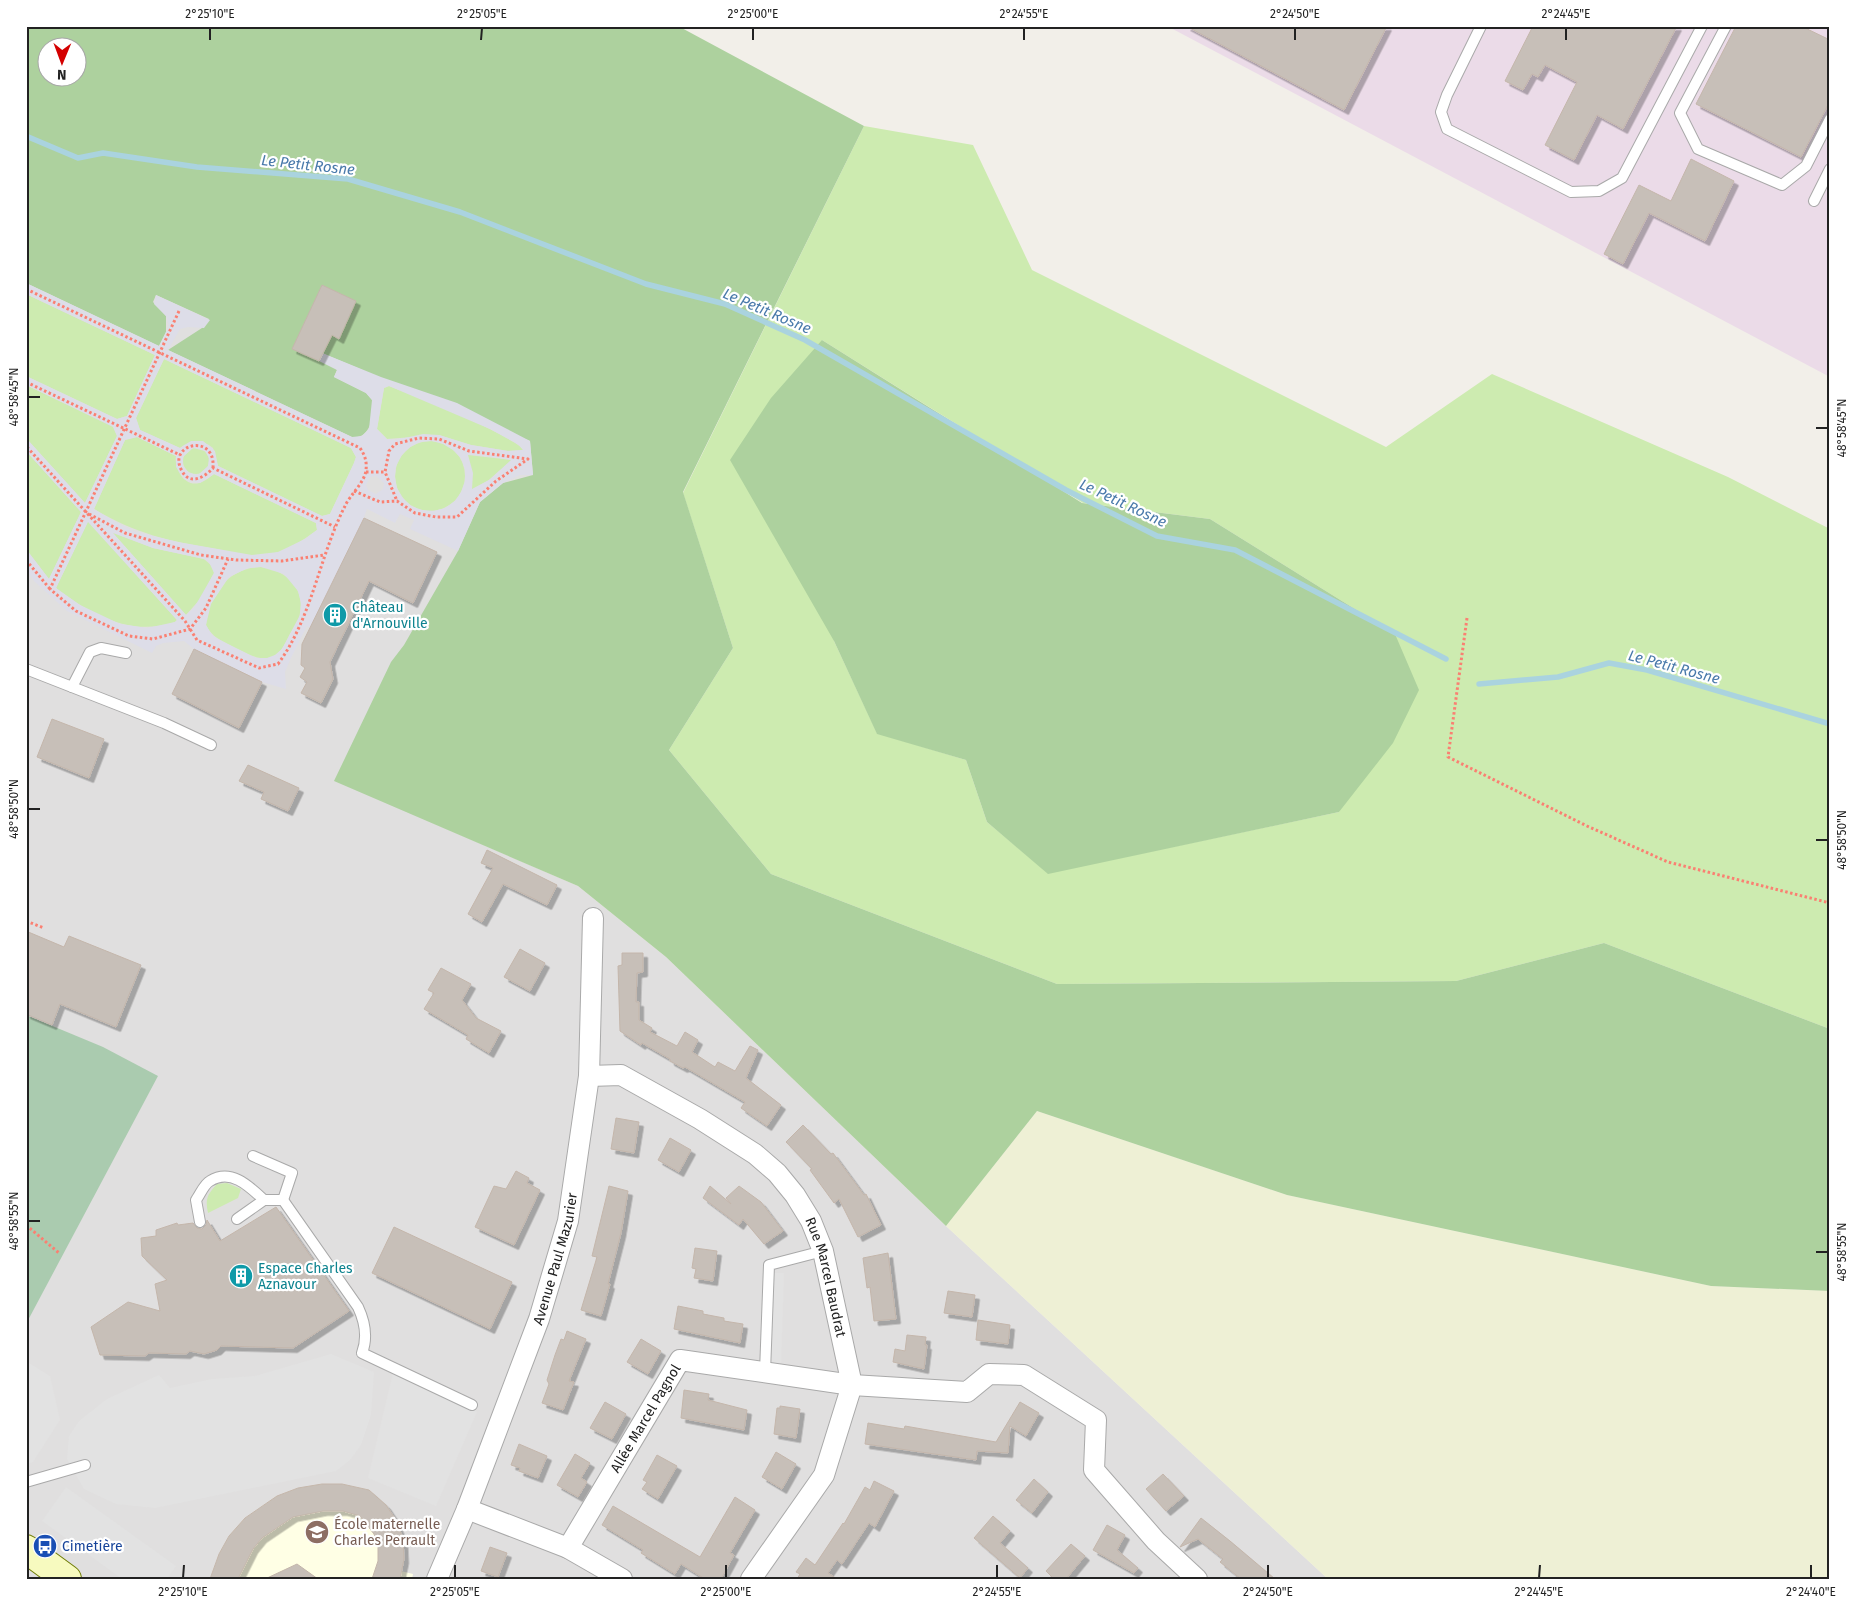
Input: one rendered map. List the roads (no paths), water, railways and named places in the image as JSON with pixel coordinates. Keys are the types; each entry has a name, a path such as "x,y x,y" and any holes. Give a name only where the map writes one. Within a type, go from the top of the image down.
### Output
{"street":[{"name":"Avenue Paul Mazurier","path":"437,1579 467,1509 539,1318 568,1220 589,1076 593,918"},
{"name":"Rue Marcel Baudrat","path":"589,1076 621,1075 700,1119 755,1154 777,1173 795,1196 811,1221 823,1251 852,1385 824,1475 751,1579"},
{"name":"Allée Marcel Pagnol","path":"568,1548 680,1360 852,1385 967,1392 989,1374 1024,1375 1096,1420 1094,1470 1156,1541 1197,1579"},
{"path":"467,1509 568,1548 622,1579"},
{"path":"26,1549 67,1579"}],"lane":[{"path":"1481,26 1447,95 1441,112 1447,129 1571,192 1599,191 1622,178 1702,26"},
{"path":"1726,26 1680,113 1698,150 1782,185 1806,166 1830,119"},
{"path":"1814,201 1830,169"},
{"path":"72,687 90,652 101,648 126,653"},
{"path":"26,669 164,723 211,745"},
{"path":"253,1156 292,1173 283,1200"},
{"path":"200,1222 196,1200 208,1181 226,1176 238,1178 264,1200"},
{"path":"237,1219 264,1200 283,1200"},
{"path":"283,1200 358,1307 364,1320 365,1343 362,1353 472,1405"},
{"path":"765,1372 769,1265 823,1251"},
{"path":"26,1482 85,1465"}],"waterway":[{"name":"Le Petit Rosne","path":"26,136 78,158 103,153 197,167 348,179 460,212 646,284 725,304 805,340 1066,490 1157,536 1235,550 1446,659"},
{"name":"Le Petit Rosne","path":"1479,684 1558,677 1609,663 1647,670 1830,724"}],"place":[{"name":"Château d'Arnouville","path":"335,615"},
{"name":"Espace Charles Aznavour","path":"241,1276"},
{"name":"École maternelle Charles Perrault","path":"317,1532"},
{"name":"Cimetière","path":"45,1546"}]}
